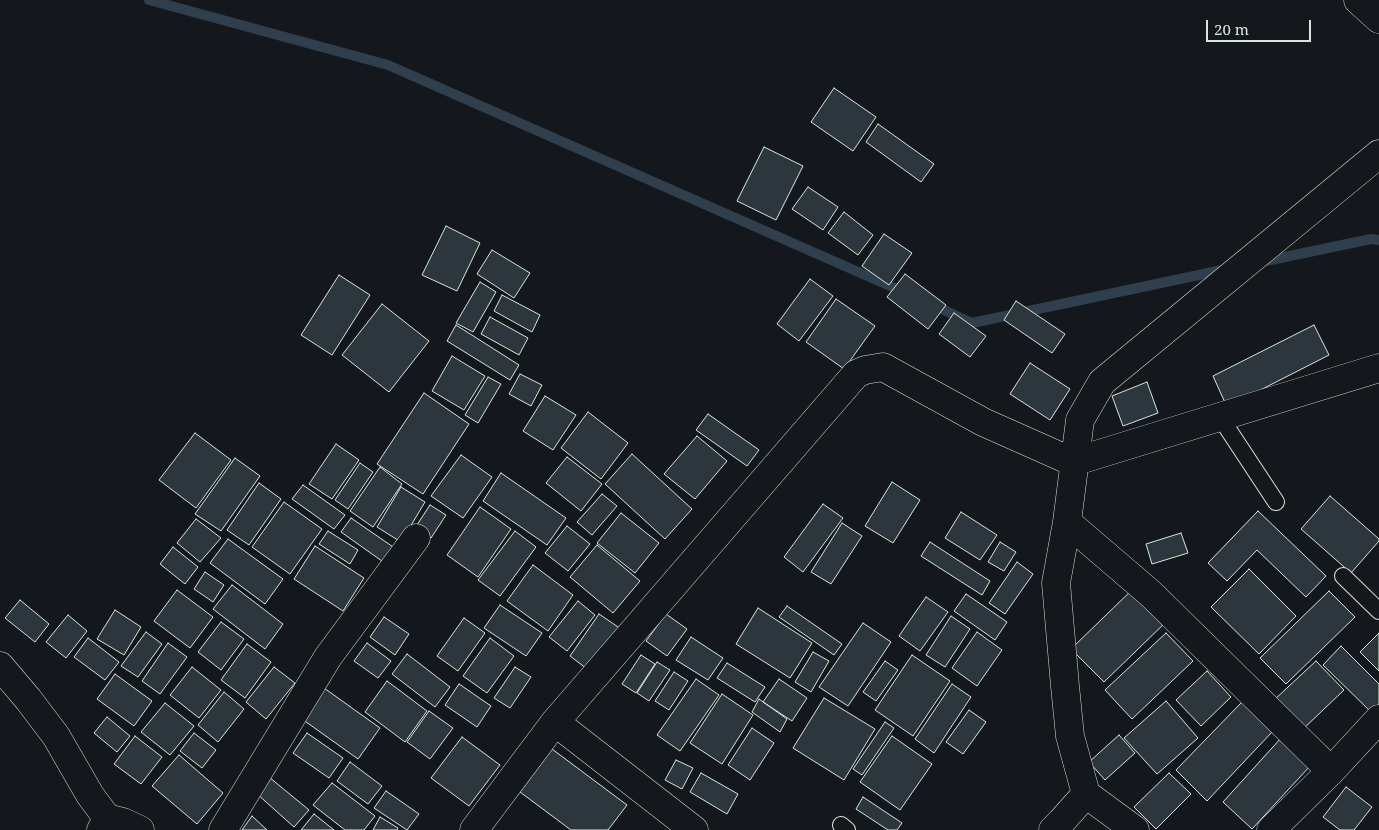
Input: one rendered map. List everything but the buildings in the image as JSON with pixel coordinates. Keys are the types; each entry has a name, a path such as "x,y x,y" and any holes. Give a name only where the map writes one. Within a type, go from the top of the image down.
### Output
{"street":[{"path":"1358,0 1379,19"},
{"path":"1135,830 1086,794 1070,736 1056,583 1067,522 1073,462 1080,420 1102,382 1379,154"},
{"path":"474,830 555,722 856,374 865,370 883,367 983,422 1073,462 1379,368"},
{"path":"1067,522 1151,594 1331,771"},
{"path":"223,830 328,658 416,538"},
{"path":"0,666 56,736 90,795 104,824 123,822 140,830"},
{"path":"1271,830 1379,720"},
{"path":"555,722 694,830"},
{"path":"1052,830 1086,794"}],"lane":[{"path":"1220,417 1276,502"},
{"path":"1343,576 1379,611"}],"waterway":[{"path":"149,0 388,65 906,293"},
{"path":"1261,262 1371,239 1379,240"},
{"path":"931,304 972,323 1227,269"}]}
